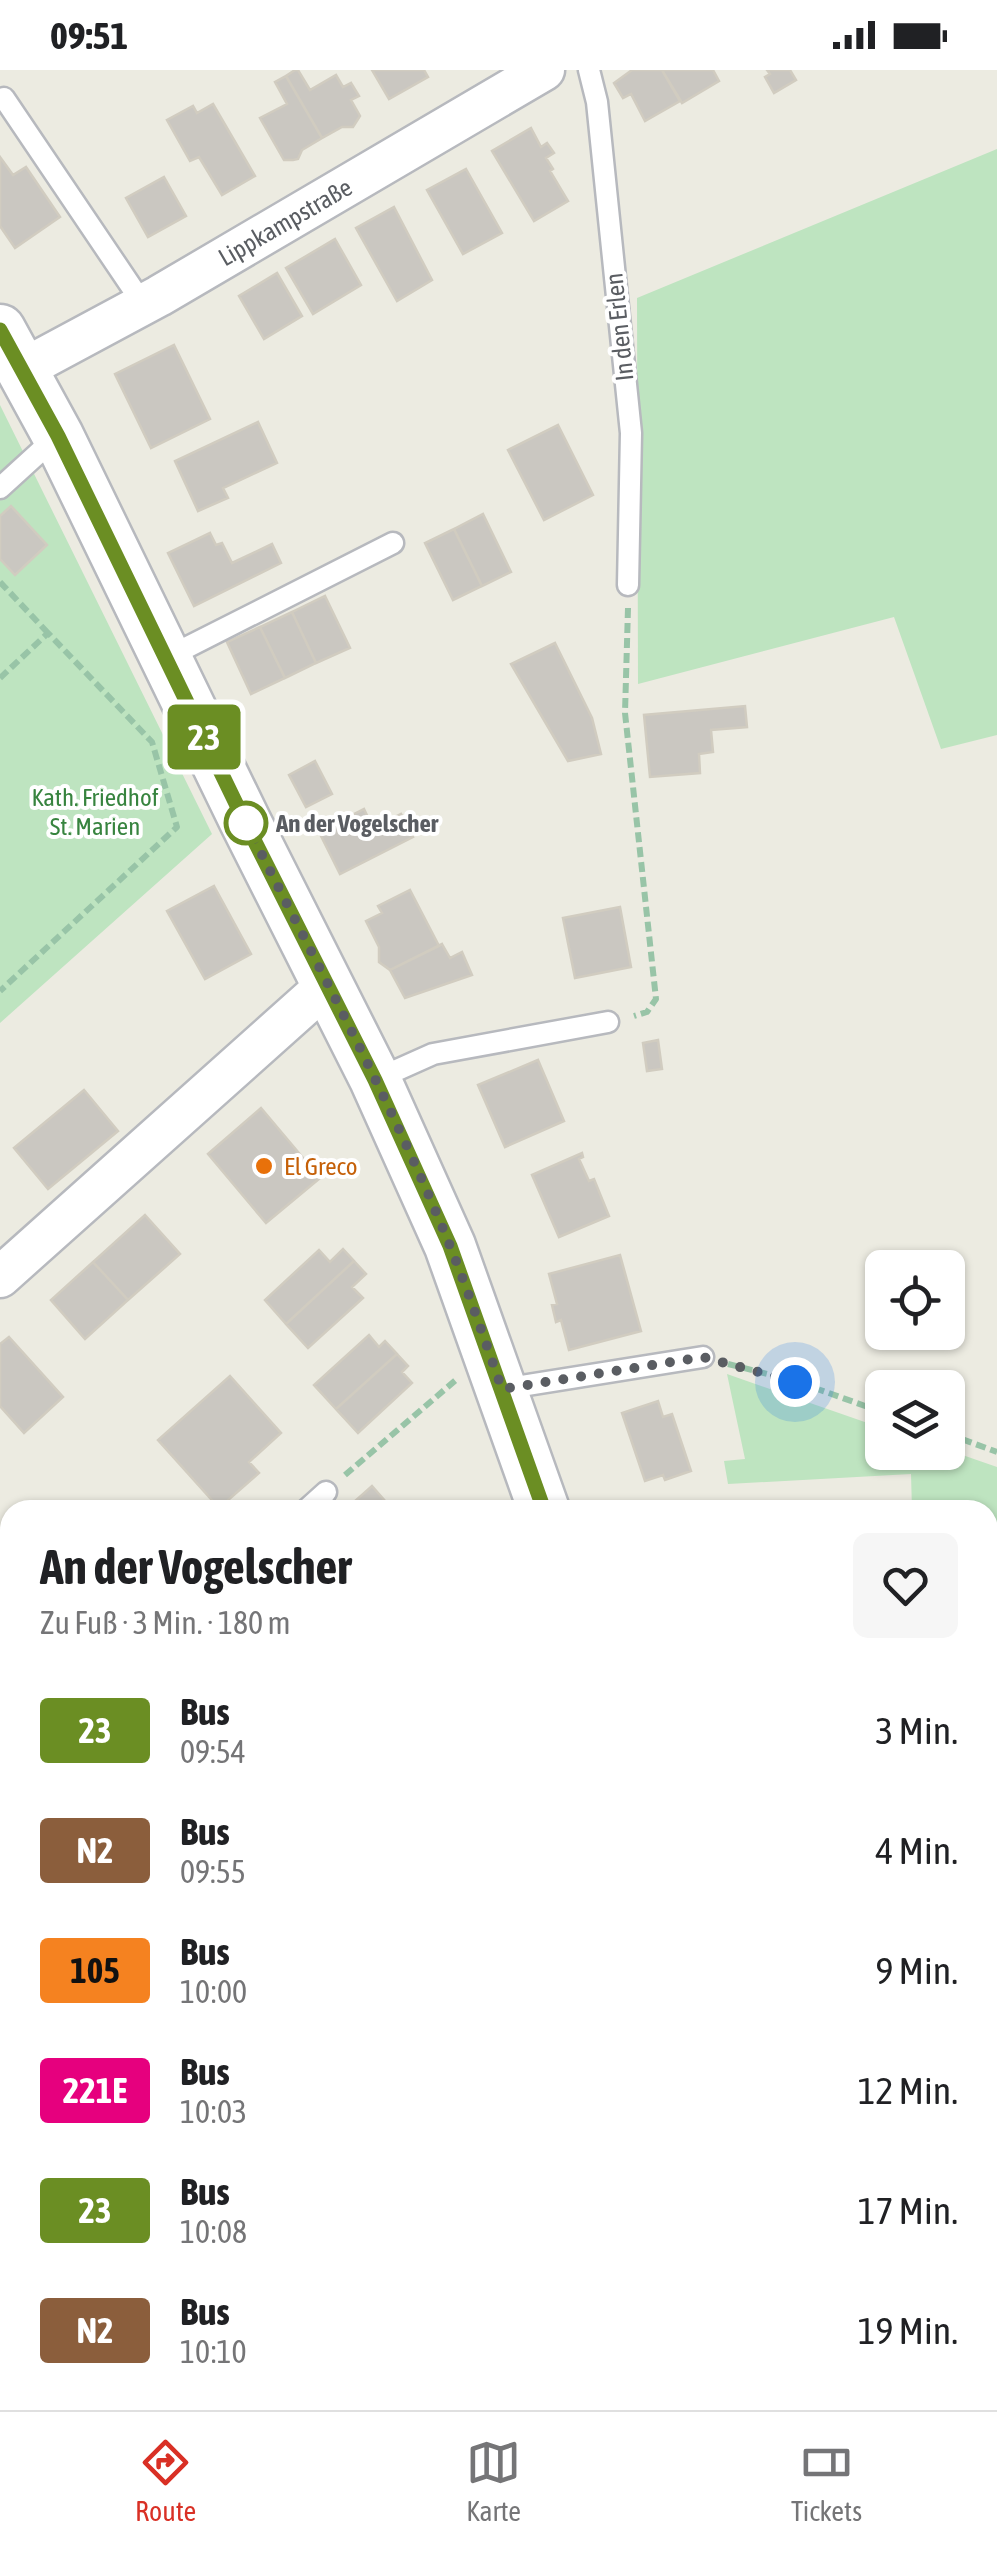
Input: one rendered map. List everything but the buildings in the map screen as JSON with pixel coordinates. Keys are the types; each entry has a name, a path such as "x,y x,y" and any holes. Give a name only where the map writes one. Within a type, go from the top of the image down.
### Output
{"street":[{"name":"Lippkampstraße","path":"11,349 142,304 544,70"},
{"path":"11,349 58,436 375,1080 450,1246 541,1500"},
{"path":"0,1277 328,984"}],"lane":[{"name":"In den Erlen","path":"590,70 597,102 631,433 628,586"},
{"path":"0,100 4,98 142,304"},
{"path":"0,488 58,436"},
{"path":"166,658 393,543"},
{"path":"375,1080 433,1054 608,1022"},
{"path":"496,1371 703,1357"},
{"path":"317,1500 326,1492"}],"path":[{"path":"0,582 152,742 177,827 0,992"},
{"path":"608,1022 646,1012 656,999 625,713 628,586"},
{"path":"0,678 48,633"},
{"path":"703,1357 865,1406"},
{"path":"326,1492 418,1410 496,1371"},
{"path":"965,1440 997,1452"}],"green space":[{"path":"997,149 997,735 941,749 894,617 638,684 637,298"},
{"name":"Kath. Friedhof St. Marien","path":"0,405 212,834 0,1023"},
{"path":"727,1374 865,1422 865,1470 965,1470 965,1456 997,1467 997,1500 912,1500 911,1474 728,1484 724,1461 745,1459"}],"bus line":[{"name":"23","path":"0,330 58,436 375,1080 450,1246 541,1500"}],"place":[{"name":"An der Vogelscher","path":"246,823"},
{"name":"El Greco","path":"264,1166"}],"route":[{"path":"246,823 414,1165 450,1246 502,1389 703,1357 795,1382"}]}
